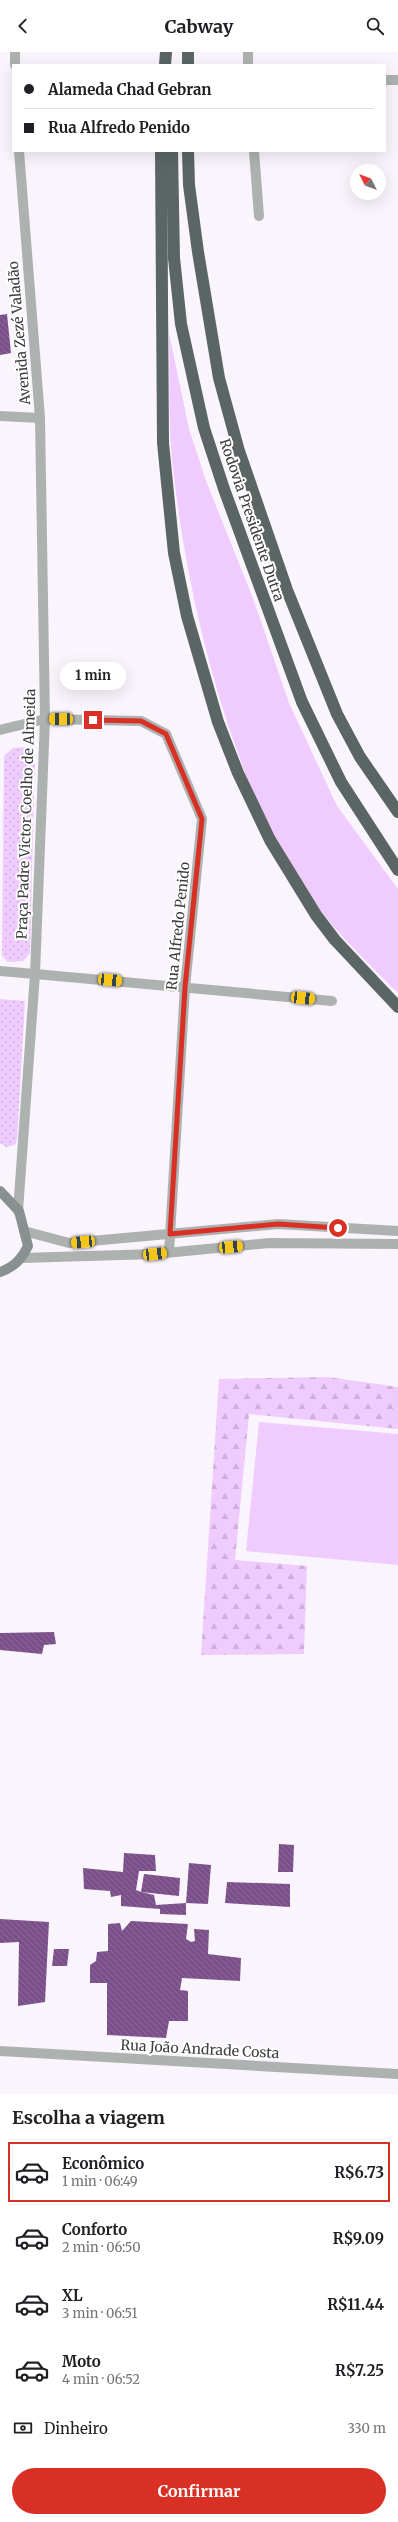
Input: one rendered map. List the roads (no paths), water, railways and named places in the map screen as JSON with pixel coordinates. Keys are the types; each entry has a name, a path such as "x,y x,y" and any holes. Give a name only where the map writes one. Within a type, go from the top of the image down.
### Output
{"highway":[{"path":"165,64 166,52"},
{"path":"169,52 169,64"},
{"path":"188,52 188,64"},
{"path":"161,152 163,443 174,553 187,616 218,722 238,773 270,840 316,915 335,940 398,1007"},
{"name":"Rodovia Presidente Dutra","path":"172,152 174,258 181,324 204,428 226,496 302,702 341,782 398,870"},
{"name":"Rodovia Presidente Dutra","path":"188,152 189,185 198,252 219,378 240,451 287,590 337,714 360,757 398,812"}],"main road":[{"path":"0,1272 12,1267 22,1258 28,1246 18,1211 1,1190"}],"street":[{"path":"16,52 16,64"},
{"path":"248,52 248,64"},
{"path":"386,80 398,80"},
{"name":"Avenida Zezé Valadão","path":"19,152 40,418"},
{"path":"254,152 259,216"},
{"path":"0,416 40,418"},
{"name":"Praça Padre Victor Coelho de Almeida","path":"18,1211 35,974 45,719 40,418"},
{"name":"Rua Alfredo Penido","path":"0,730 45,719 141,721 166,734 202,819 185,987 169,1252"},
{"path":"0,971 332,1001"},
{"path":"24,1231 69,1243 278,1224 398,1231"},
{"path":"244,1227 246,1245"},
{"path":"22,1258 169,1252 269,1243 398,1244"},
{"name":"Rua João Andrade Costa","path":"0,2051 398,2074"}]}
